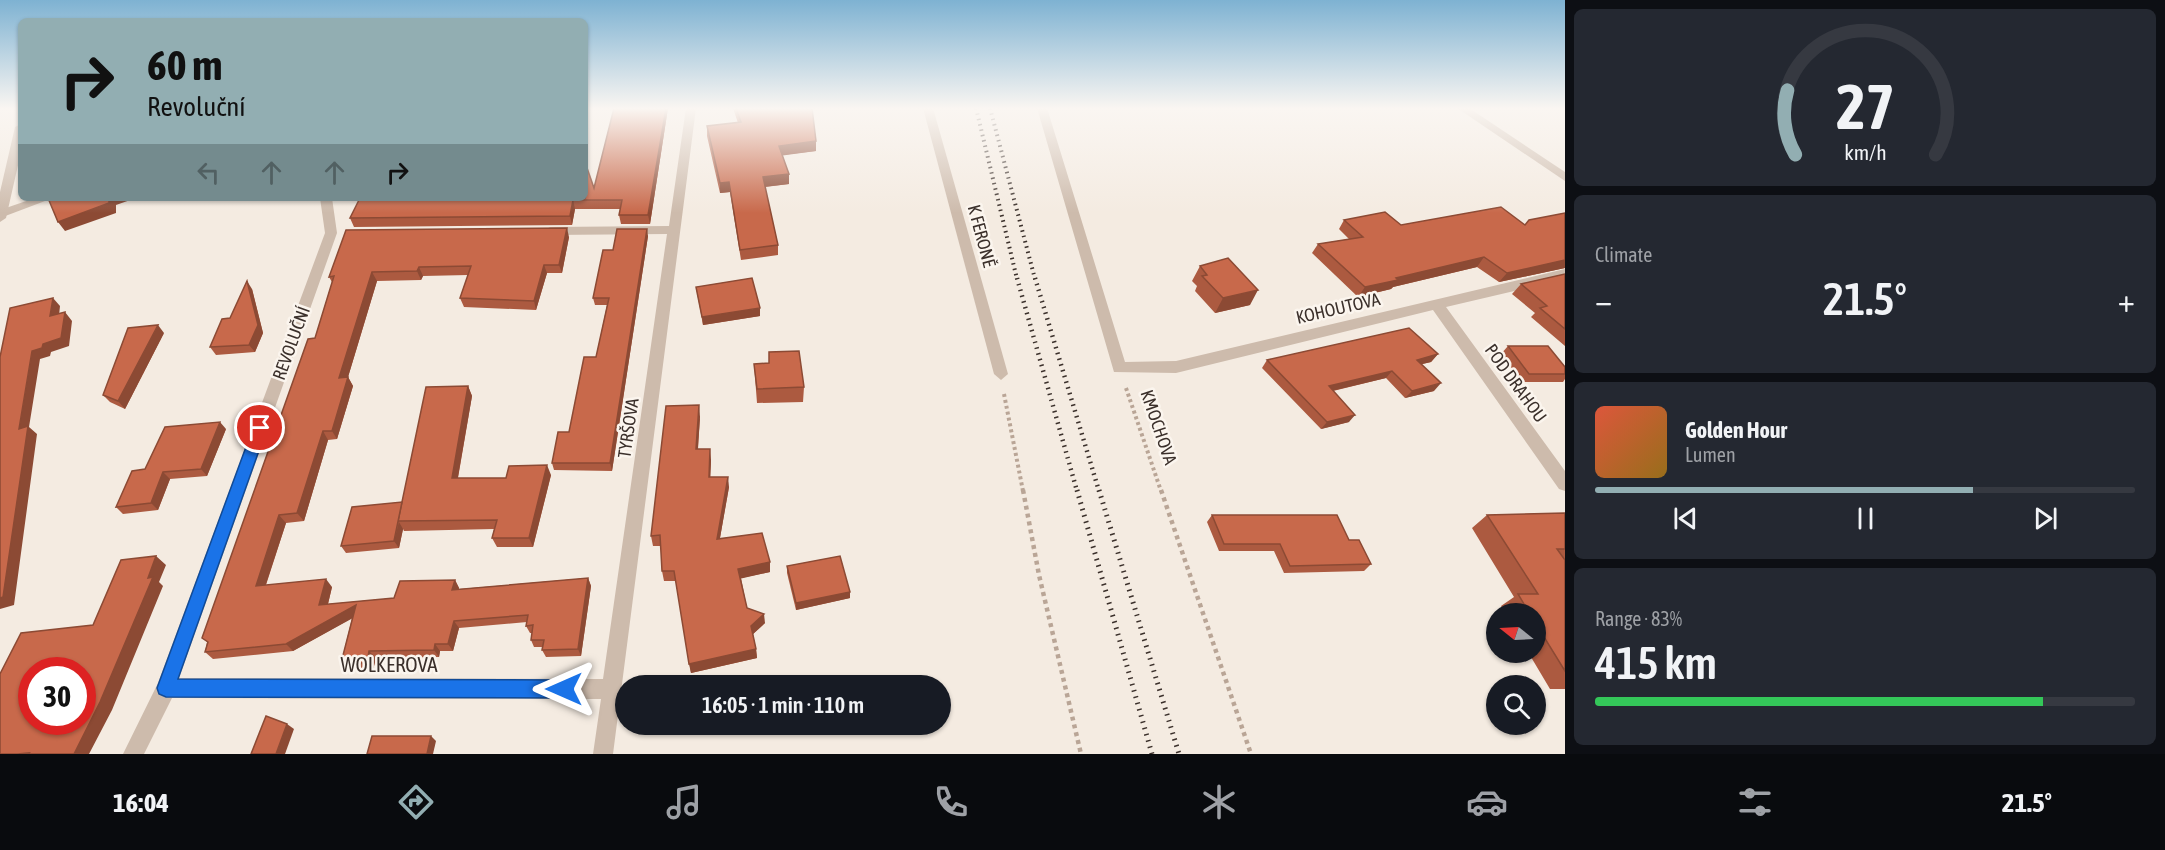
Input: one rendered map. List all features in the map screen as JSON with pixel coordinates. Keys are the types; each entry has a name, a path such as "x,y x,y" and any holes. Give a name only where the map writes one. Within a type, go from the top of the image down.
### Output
{"street":[{"path":"0,216 17,143"},
{"name":"TYRŠOVA","path":"603,754 687,143"},
{"name":"K FERONĚ","path":"938,143 1001,374"},
{"path":"1052,143 1119,368"},
{"path":"1515,143 1565,177"},
{"path":"0,216 39,201"},
{"name":"REVOLUČNÍ","path":"133,754 166,688 337,233 327,201"},
{"path":"533,231 676,230"},
{"name":"KOHOUTOVA","path":"1119,368 1176,367 1565,274"},
{"name":"POD DRAHOU","path":"1436,304 1565,484"},
{"name":"WOLKEROVA","path":"166,688 611,689"}],"path":[{"name":"KMOCHOVA","path":"1119,368 1251,754"},
{"path":"1001,374 1039,575 1081,754"}],"building":[{"path":"605,143 660,143 648,215 619,215 622,200 588,200 588,171 594,188"},
{"path":"711,143 800,143 779,146 789,174 763,177 778,245 740,250 729,182 720,183"},
{"path":"49,201 109,201 109,203 58,222"},
{"path":"358,201 573,201 570,216 350,218"},
{"path":"1501,207 1525,225 1529,220 1565,213 1565,260 1507,273 1484,257 1365,287 1318,244 1363,237 1344,220 1385,212 1401,225"},
{"path":"567,228 559,265 544,265 534,301 460,298 471,266 419,267 417,271 372,272 339,378 348,377 332,431 323,431 297,513 279,515 256,586 326,579 319,605 394,598 400,581 455,580 452,590 588,578 578,649 542,650 544,640 531,640 533,625 526,626 528,615 454,621 448,644 435,644 434,650 369,651 367,663 341,663 356,605 286,644 205,652 208,642 202,638 308,339 315,338 334,276 329,277 346,230"},
{"path":"617,229 647,229 610,463 552,463 558,432 569,432 584,357 596,357 609,298 593,298 603,250 613,250"},
{"path":"1228,258 1258,290 1223,298 1202,276 1207,275 1200,266"},
{"path":"1565,274 1565,329 1540,308 1547,306 1521,284"},
{"path":"752,278 760,308 702,317 696,287"},
{"path":"247,281 258,325 249,345 210,347 222,319 230,318"},
{"path":"53,298 50,316 65,312 61,338 43,344 42,348 32,351 19,429 28,426 3,597 0,598 0,357 10,308"},
{"path":"158,325 118,401 103,395 128,328"},
{"path":"1409,328 1438,354 1417,360 1441,383 1412,391 1392,371 1329,386 1355,415 1327,422 1267,360"},
{"path":"1508,346 1548,346 1565,367 1565,374 1529,374"},
{"path":"799,351 804,387 757,389 754,364 769,363 769,352"},
{"path":"468,386 452,478 506,478 509,466 547,465 529,538 492,538 497,520 398,521 426,387"},
{"path":"699,405 696,449 710,449 709,477 728,477 717,539 762,533 770,562 738,569 747,608 764,614 751,626 756,649 689,664 674,571 662,571 660,535 651,536 666,406"},
{"path":"220,422 201,469 163,472 151,503 116,507 132,471 145,469 165,427"},
{"path":"402,502 394,541 341,546 352,507"},
{"path":"1565,513 1565,549 1557,549 1565,560 1565,671 1546,640 1546,603 1523,603 1518,594 1538,594 1487,515"},
{"path":"1212,515 1337,515 1349,540 1359,540 1371,564 1290,566 1280,544 1224,544"},
{"path":"156,556 148,578 153,577 96,710 96,657 18,657 18,735 84,735 74,754 0,754 0,674 21,633 93,625 121,560"},
{"path":"840,556 850,592 796,603 787,566"},
{"path":"266,716 287,724 276,754 251,754"},
{"path":"372,736 431,736 427,754 367,754"}],"railway":[{"path":"984,143 1017,279"},
{"path":"999,143 1035,279"},
{"path":"1017,278 1077,491"},
{"path":"1035,278 1099,491"},
{"path":"1077,490 1152,754"},
{"path":"1099,490 1179,754"}],"route":[{"path":"260,428 166,688 564,689"}]}
